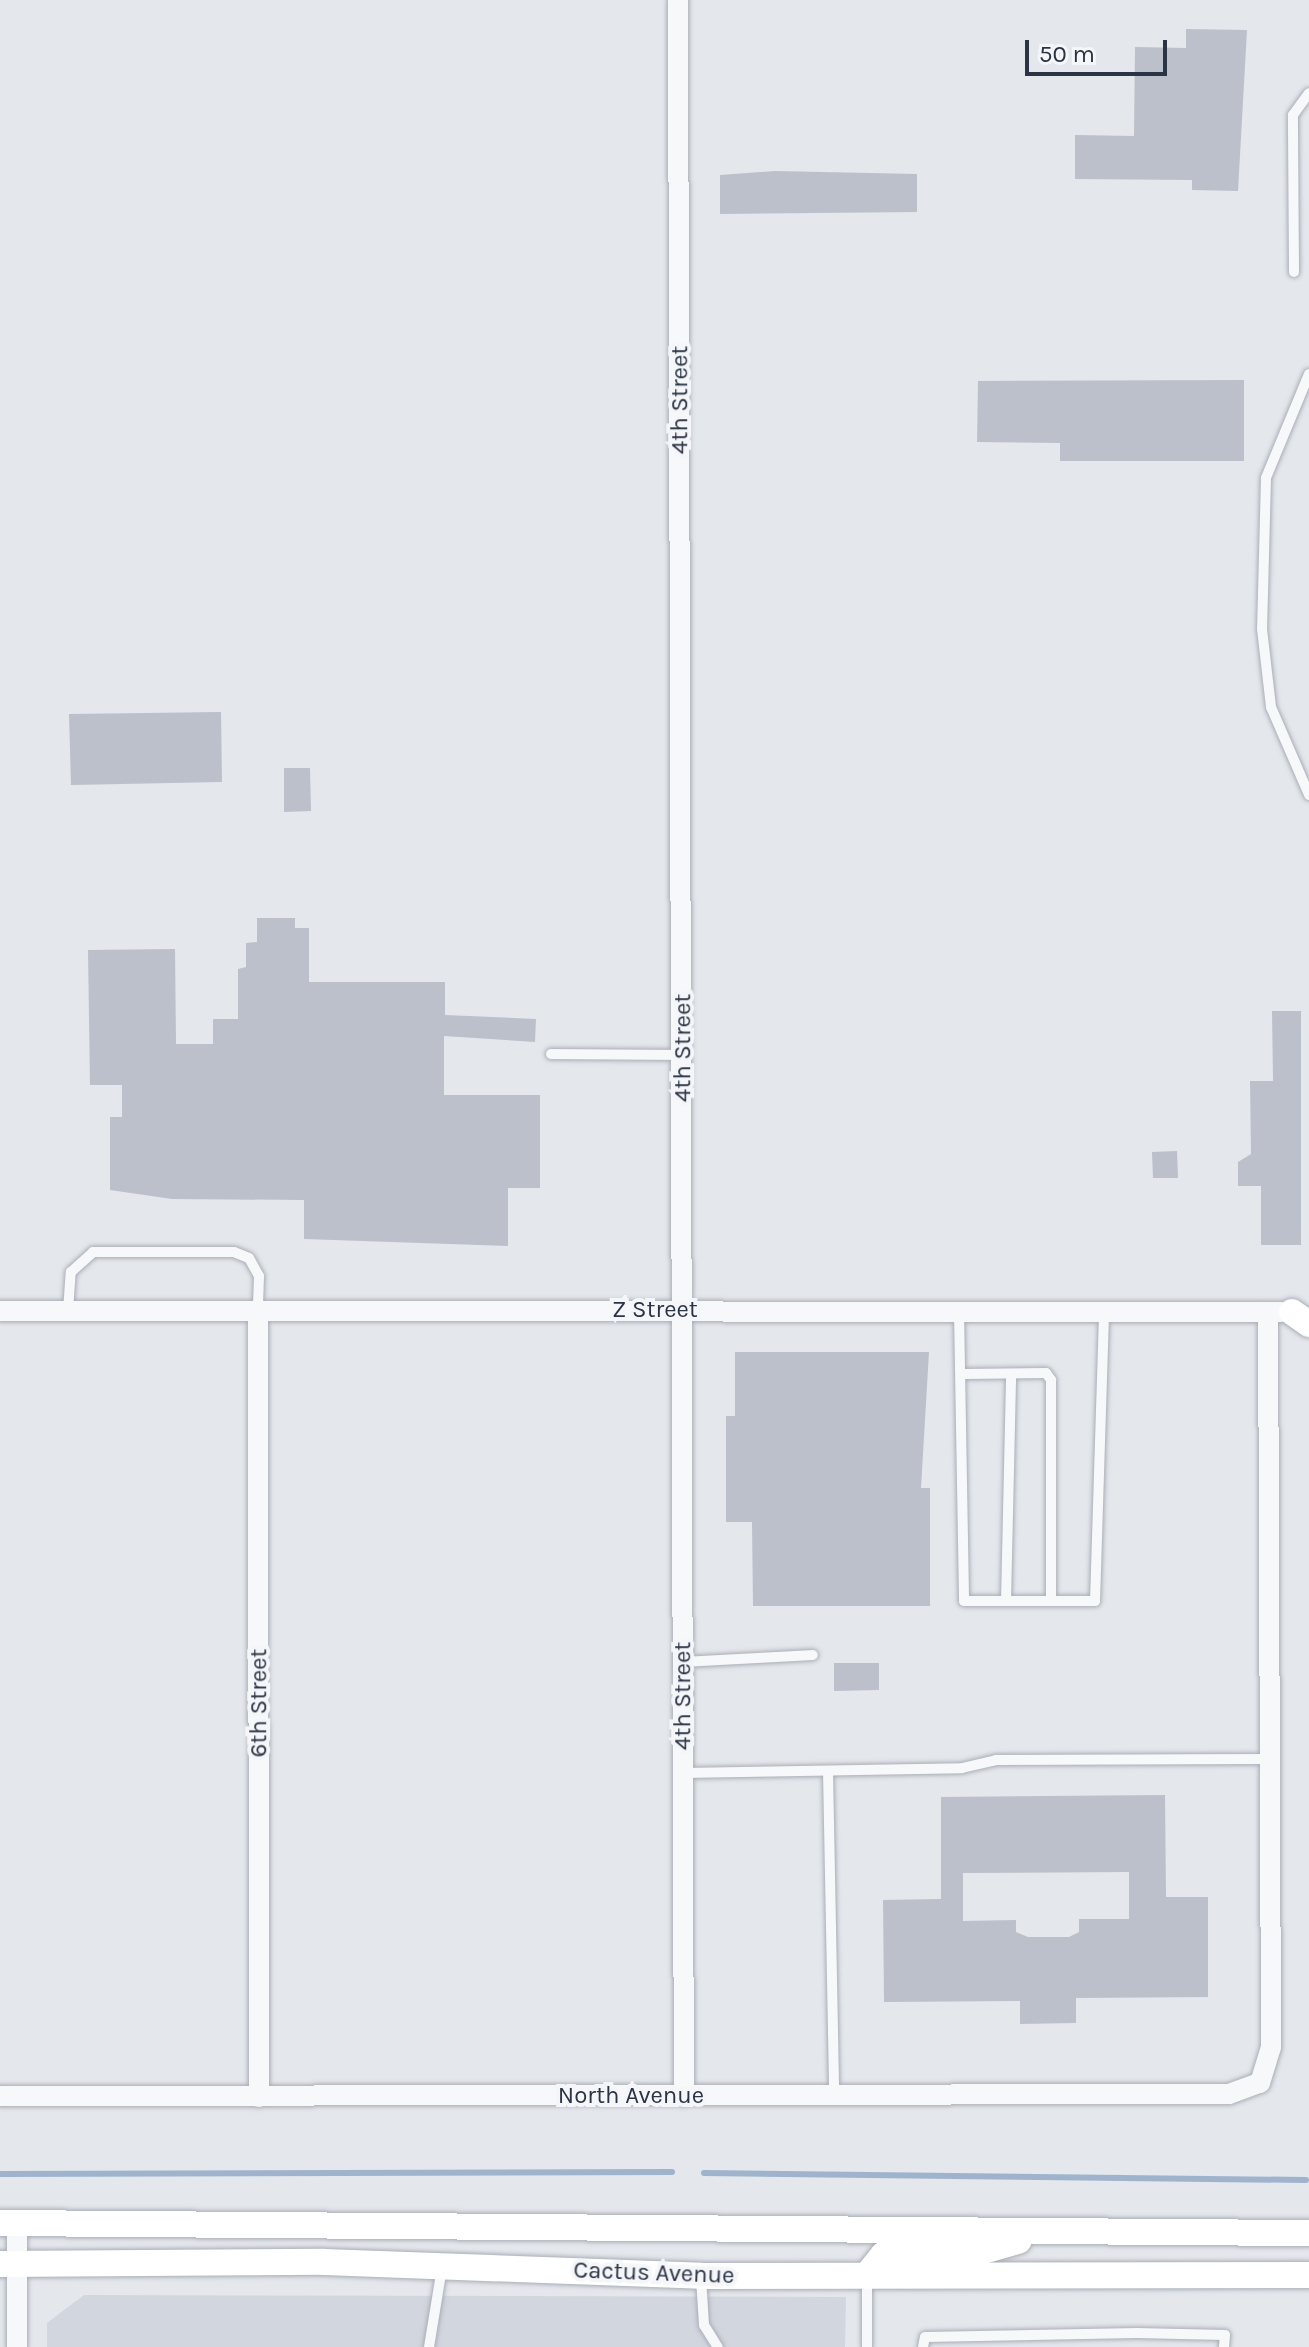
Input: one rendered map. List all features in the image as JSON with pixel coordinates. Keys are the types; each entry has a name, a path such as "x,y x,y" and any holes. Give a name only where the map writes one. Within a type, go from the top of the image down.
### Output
{"main road":[{"name":"Cactus Avenue","path":"8,2223 1309,2233"},
{"path":"867,2275 883,2255 983,2251 1049,2233"},
{"name":"Cactus Avenue","path":"8,2264 443,2266 701,2276 1309,2275"}],"street":[{"name":"4th Street","path":"678,0 684,2096"},
{"name":"Z Street","path":"0,1311 959,1309 1294,1315"},
{"name":"6th Street","path":"258,1310 259,2097"},
{"path":"1270,1759 1294,1315"},
{"name":"North Avenue","path":"0,2096 1229,2094 1260,2083 1271,2048 1270,1759"},
{"path":"8,2223 8,2264 17,2347"}],"lane":[{"path":"1294,272 1293,115 1309,93"},
{"path":"1309,374 1266,478 1262,600 1271,707 1309,795"},
{"path":"551,1054 683,1055"},
{"path":"68,1311 71,1272 93,1252 234,1252 249,1258 259,1276 258,1310"},
{"path":"959,1309 964,1374 964,1601 1095,1601 1104,1310"},
{"path":"964,1374 1046,1373 1051,1600"},
{"path":"1006,1601 1011,1374"},
{"path":"683,1662 813,1655"},
{"path":"683,1773 828,1771 996,1760 1270,1759"},
{"path":"828,1771 834,2095"},
{"path":"429,2347 443,2266"},
{"path":"867,2275 867,2347"},
{"path":"701,2276 704,2325 718,2347"},
{"path":"923,2347 925,2337 1137,2333 1225,2335 1224,2347"}],"shaded area":[{"path":"84,2295 846,2297 845,2347 47,2347 47,2323"}],"building":[{"path":"1186,29 1247,30 1238,191 1192,190 1192,180 1075,179 1075,135 1134,136 1135,47 1186,48"},
{"path":"775,171 917,174 917,212 720,214 720,175"},
{"path":"1244,380 1244,461 1060,461 1060,443 977,442 978,381"},
{"path":"221,712 222,782 71,785 69,714"},
{"path":"284,768 310,768 311,811 284,812"},
{"path":"257,918 295,918 295,928 309,928 309,982 445,982 445,1015 536,1019 535,1042 444,1036 444,1095 540,1095 540,1188 508,1188 508,1246 304,1239 304,1200 172,1199 110,1190 110,1117 122,1117 122,1085 90,1085 88,950 175,949 176,1044 213,1044 213,1019 238,1019 238,969 246,967 246,943 257,942"},
{"path":"1272,1011 1301,1011 1301,1245 1261,1245 1261,1186 1238,1186 1238,1162 1251,1154 1250,1081 1273,1081"},
{"path":"1177,1151 1178,1178 1153,1178 1152,1152"},
{"path":"735,1352 929,1352 921,1488 930,1488 930,1606 753,1606 752,1522 726,1522 726,1416 735,1416"},
{"path":"834,1663 879,1663 879,1690 834,1691"},
{"path":"1165,1795 1166,1897 1208,1897 1208,1997 1076,1998 1076,2023 1020,2024 1020,2001 884,2002 883,1900 941,1899 941,1797","holes":["1129,1872 1129,1919 1079,1919 1079,1932 1069,1937 1028,1937 1016,1932 1016,1920 963,1921 963,1873"]}],"waterway":[{"path":"0,2174 672,2172"},
{"path":"704,2173 1306,2180"}]}
